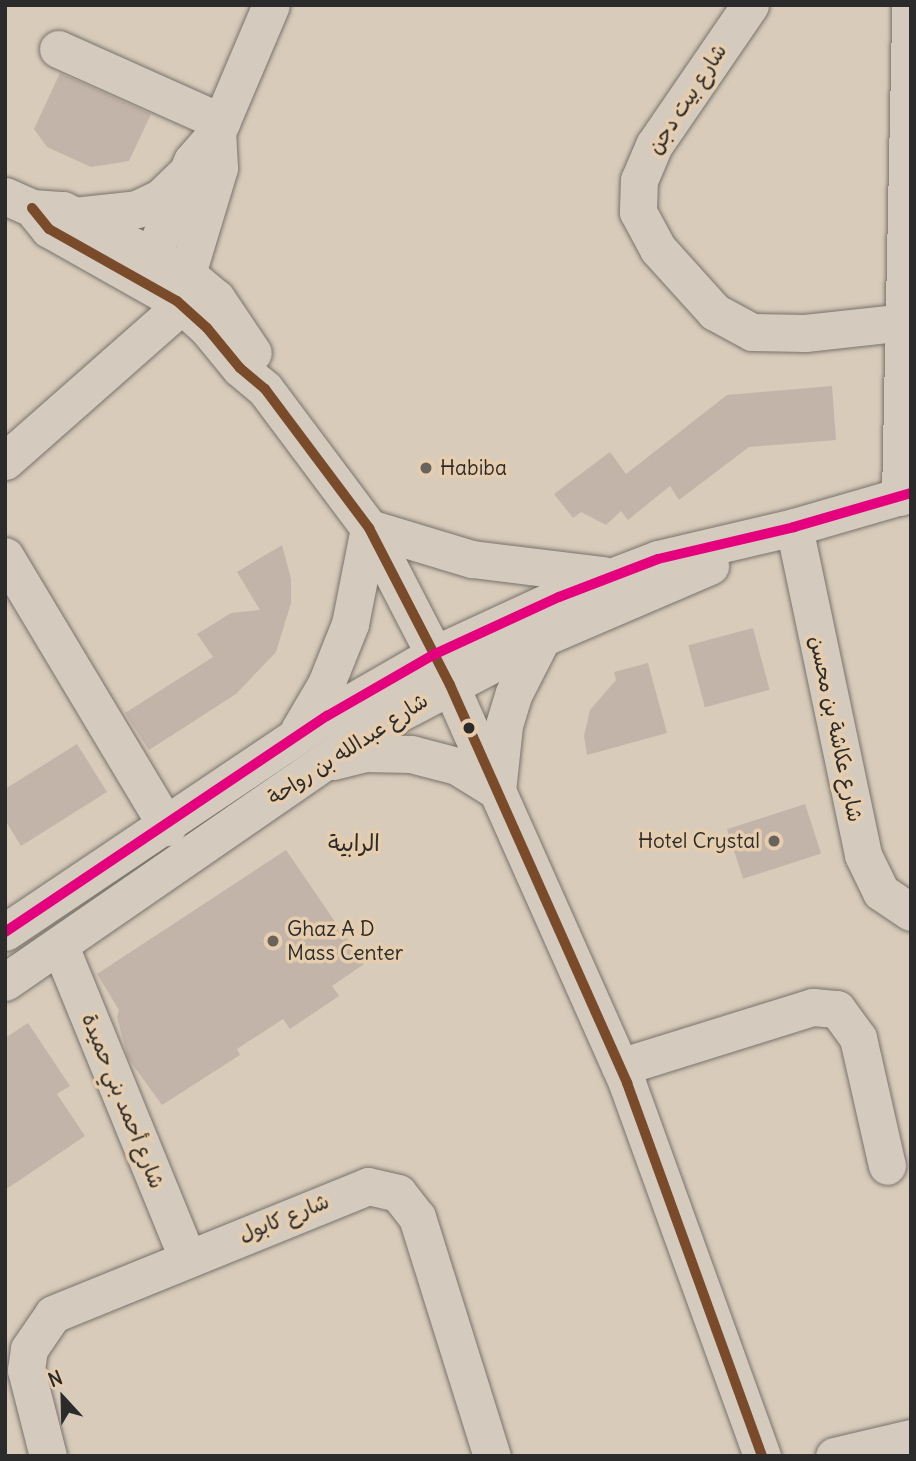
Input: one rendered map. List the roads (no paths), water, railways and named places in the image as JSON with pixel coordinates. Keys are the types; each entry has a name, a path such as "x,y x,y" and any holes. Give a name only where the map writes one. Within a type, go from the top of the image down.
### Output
{"street":[{"path":"74,216 137,209 160,198 188,170 219,127 271,5"},
{"name":"شارع بيت دجن","path":"750,5 654,145 639,180 638,212 658,249 715,312 752,332 805,332 904,322"},
{"path":"905,495 904,322 910,194 911,5"},
{"path":"58,49 219,127"},
{"path":"5,461 145,340 182,288 219,169 219,127"},
{"path":"147,268 188,170"},
{"path":"19,202 49,229 147,268"},
{"path":"19,202 62,210 74,216 147,268 182,288 265,389 369,528 442,670 620,1067 762,1456"},
{"name":"شارع عبدالله بن رواحة","path":"5,932 167,827 292,740 442,670 615,575 702,545 794,527 905,495"},
{"name":"شارع عبدالله بن رواحة","path":"5,982 318,765 442,670 542,638 794,527"},
{"name":"شارع عكاشة بن محسن","path":"794,527 863,855 881,892 911,912"},
{"path":"369,528 484,561 615,575"},
{"path":"292,740 340,654 359,593 369,528"},
{"path":"5,556 167,827"},
{"path":"497,790 507,715 542,638"},
{"path":"318,765 364,753 411,754 457,766 497,790"},
{"name":"شارع أحمد بني حميدة","path":"60,946 187,1257"},
{"path":"620,1067 813,1007 837,1009 858,1038 887,1166"},
{"name":"شارع كابول","path":"48,1456 17,1388 26,1370 29,1349 53,1314 187,1257 369,1186 398,1193 417,1217 492,1456"},
{"path":"834,1456 911,1438"}],"place":[{"name":"Habiba","path":"426,468"},
{"name":"Hotel Crystal","path":"774,841"},
{"name":"Ghaz A D Mass Center","path":"273,941"}],"district":[{"name":"الرابية","path":"354,843"}]}
